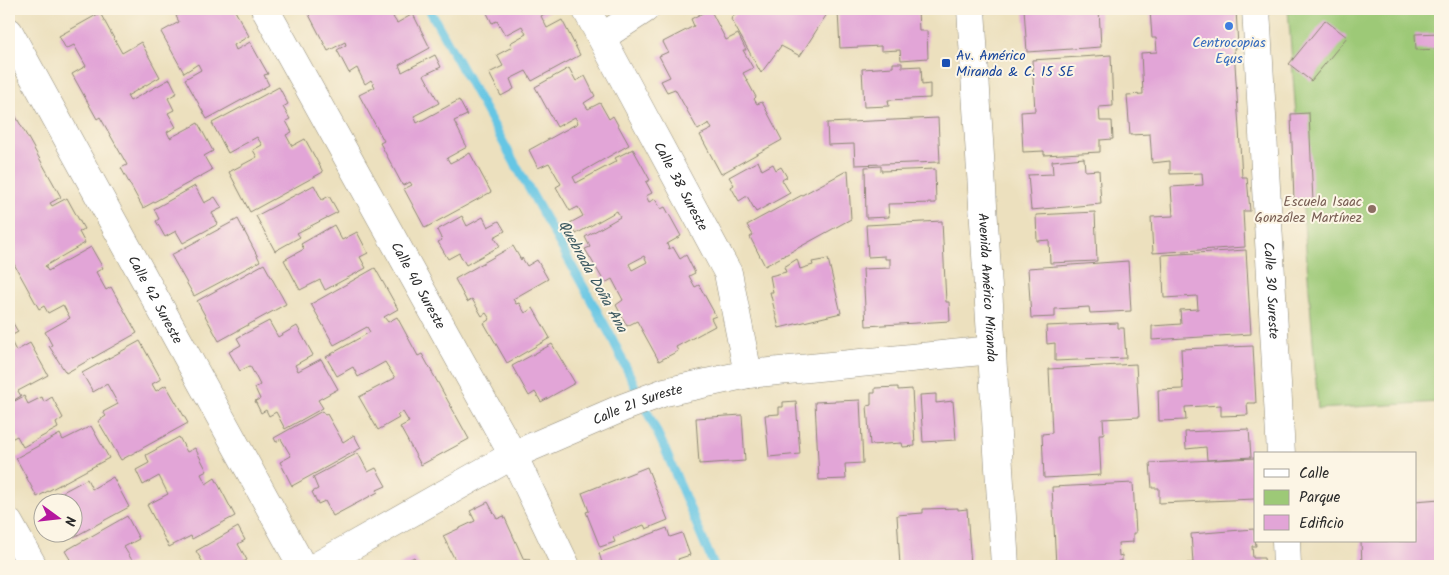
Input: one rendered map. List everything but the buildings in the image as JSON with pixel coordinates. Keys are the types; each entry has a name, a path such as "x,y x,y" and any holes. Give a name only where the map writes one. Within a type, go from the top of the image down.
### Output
{"street":[{"name":"Calle 40 Sureste","path":"265,9 513,455 566,566"},
{"name":"Calle 38 Sureste","path":"586,9 728,273 748,374"},
{"path":"602,37 645,9"},
{"name":"Avenida Américo Miranda","path":"971,9 1006,566"},
{"name":"Calle 30 Sureste","path":"1256,9 1281,452"},
{"name":"Calle 42 Sureste","path":"9,32 302,566"},
{"name":"Calle 21 Sureste","path":"317,566 513,455 622,408 665,392 748,374 992,350"},
{"path":"9,523 33,566"},
{"path":"1286,542 1287,566"}],"green space":[{"name":"Escuela Isaac González Martínez","path":"1288,9 1440,9 1440,402 1318,409"}],"waterway":[{"name":"Quebrada Doña Ana","path":"429,9 612,338 664,447 714,566"}],"place":[{"name":"Centrocopias Equs","path":"1229,26"},
{"name":"Av. Américo Miranda & C. 15 SE","path":"946,63"},
{"name":"Escuela Isaac González Martínez","path":"1372,209"}]}
